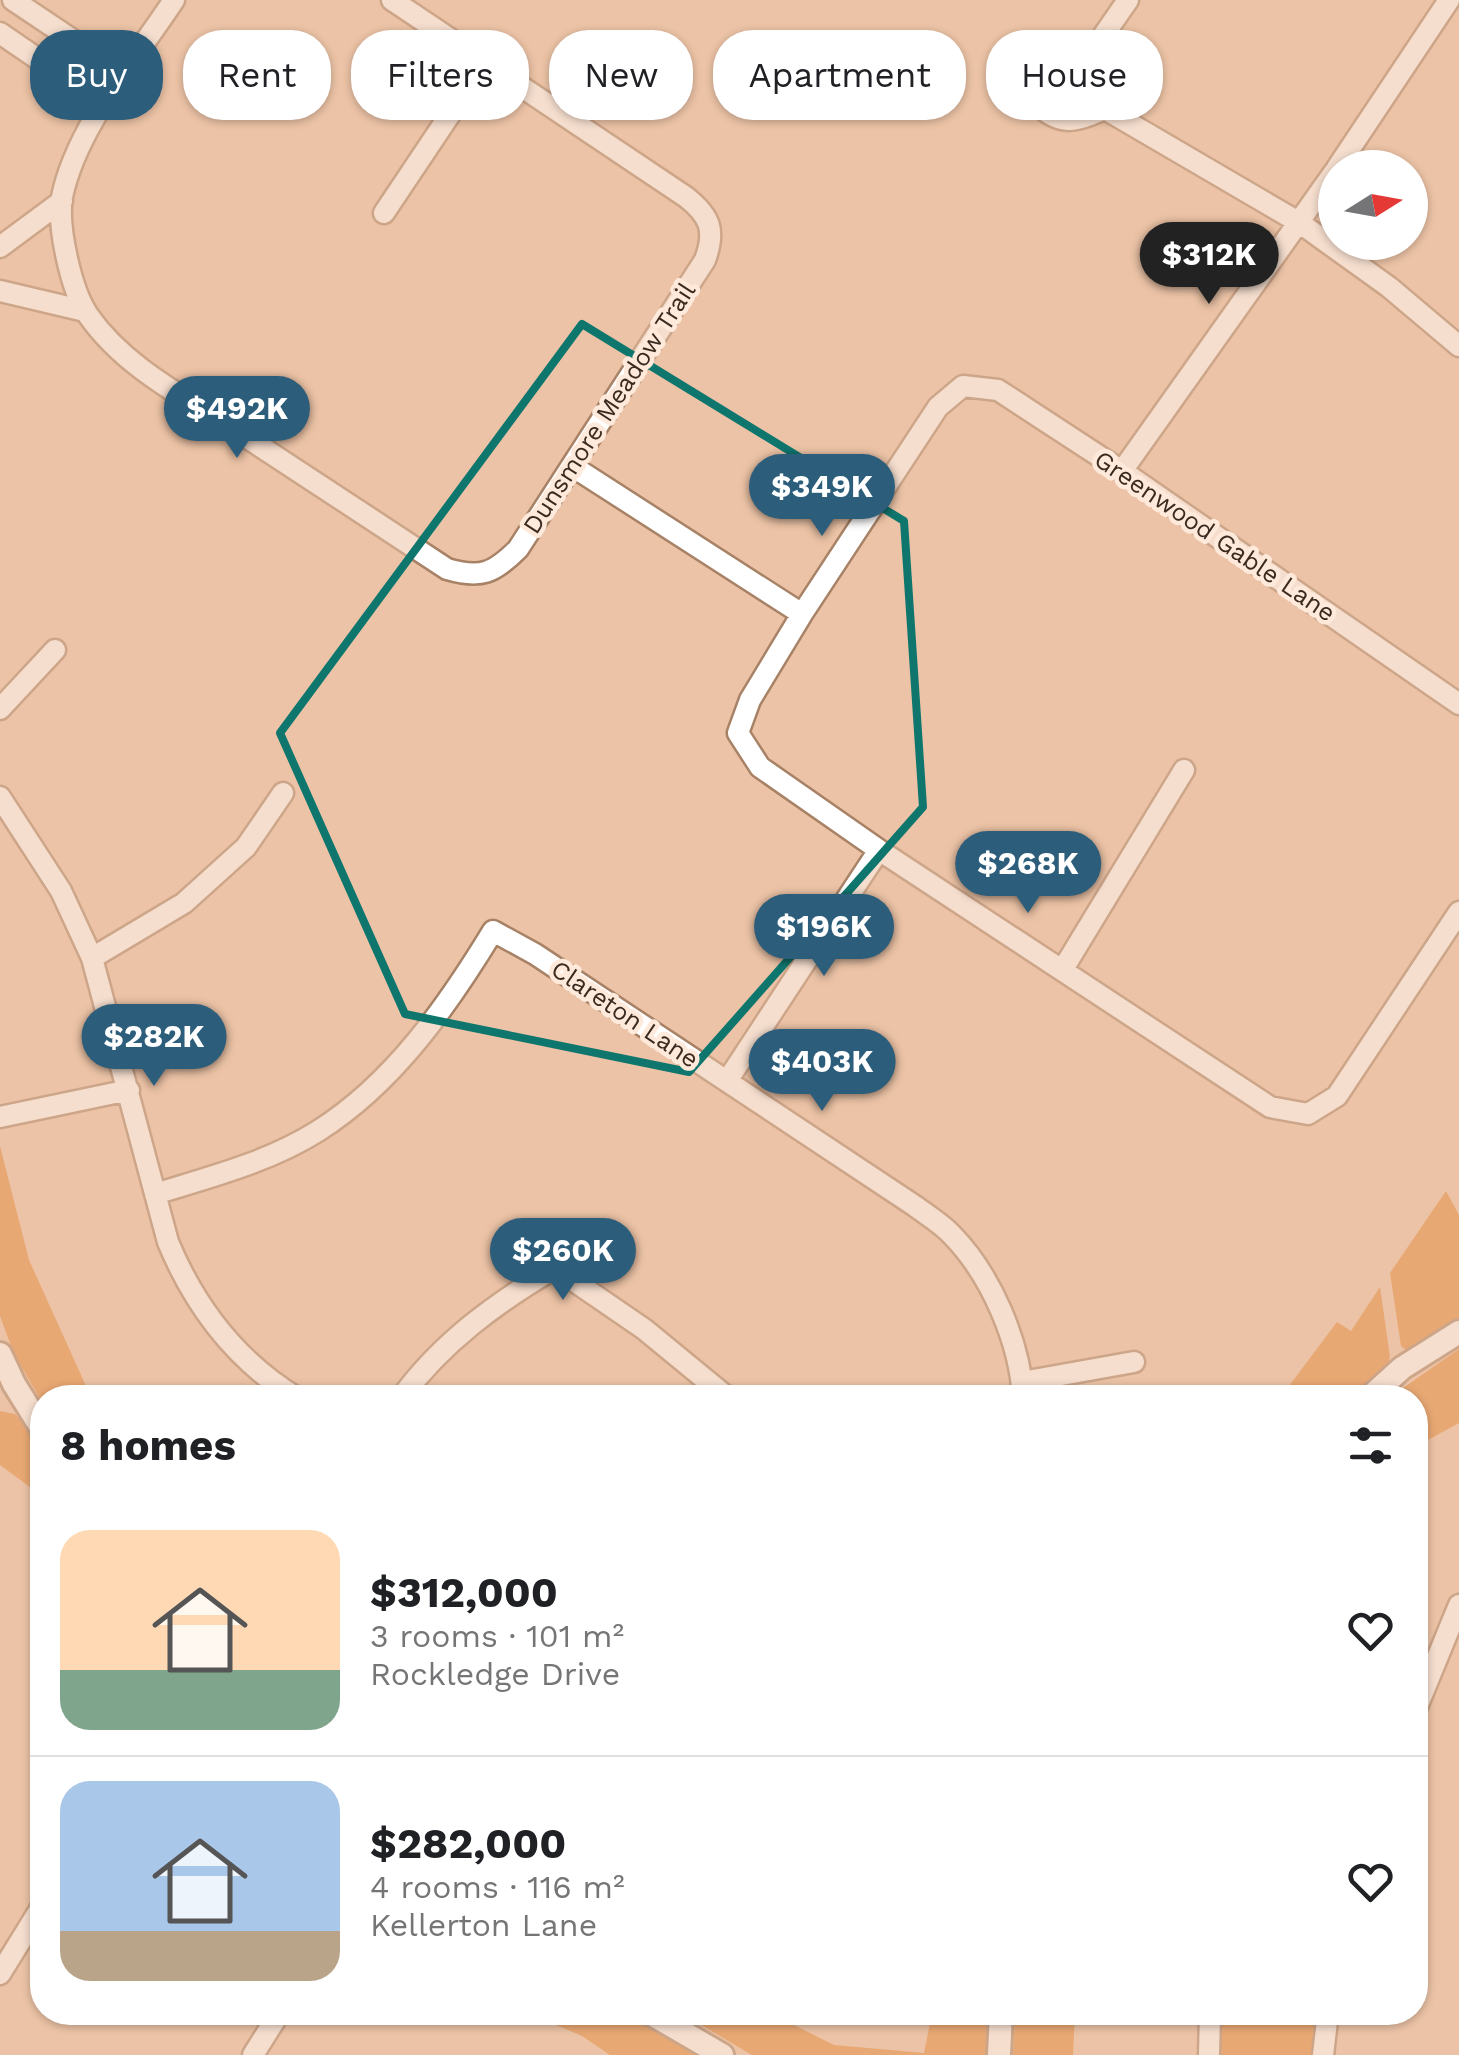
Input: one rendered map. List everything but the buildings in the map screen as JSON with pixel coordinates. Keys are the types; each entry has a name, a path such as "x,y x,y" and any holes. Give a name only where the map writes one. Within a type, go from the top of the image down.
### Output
{"street":[{"path":"13,0 58,30"},
{"path":"154,30 174,0"},
{"path":"392,0 437,30"},
{"path":"1108,30 1128,0"},
{"path":"1349,150 1449,0"},
{"path":"0,32 30,53"},
{"name":"Dunsmore Meadow Trail","path":"85,311 135,365 447,568 466,574 499,567 518,549 705,260 711,244 712,226 704,212 529,92"},
{"path":"85,311 77,296 68,258 62,201 71,164 96,120"},
{"path":"384,213 446,120"},
{"path":"1123,120 1300,223 1388,287 1459,346"},
{"path":"1122,470 1318,196"},
{"path":"0,246 62,201"},
{"path":"0,291 85,311"},
{"name":"Greenwood Gable Lane","path":"802,614 938,407 963,386 998,390 1122,470 1459,704"},
{"path":"572,466 802,614 750,700 738,733 760,767 879,850 1270,1107 1308,1114 1337,1096 1459,912"},
{"path":"0,709 55,650"},
{"path":"1063,969 1184,770"},
{"path":"92,958 184,903 246,847 282,793"},
{"path":"0,798 61,891 92,958 168,1242 182,1276 208,1317 242,1358 280,1385"},
{"path":"726,1081 879,850"},
{"name":"Clareton Lane","path":"155,1194 272,1155 319,1130 361,1097 416,1040 458,988 493,931 535,954 915,1206 951,1234 978,1268 997,1304 1021,1385"},
{"path":"0,1117 129,1090"},
{"path":"410,1385 456,1336 501,1300 555,1268 659,1340 713,1385"},
{"path":"1383,1385 1402,1368 1459,1332"},
{"path":"0,1354 7,1389 30,1415"},
{"path":"1043,1385 1134,1362"},
{"path":"1428,1680 1459,1605"},
{"path":"0,1974 30,1925"},
{"path":"253,2055 272,2025"},
{"path":"670,2025 722,2055"},
{"path":"999,2055 1001,2025"},
{"path":"1209,2055 1210,2025"},
{"path":"1323,2055 1326,2025"}],"highlighted area":[{"path":"582,324 904,521 923,807 689,1072 405,1014 280,733"}],"shaded area":[{"path":"0,1146 29,1260 86,1385 32,1385 14,1354 0,1316"},
{"path":"1446,1191 1459,1215 1459,1318 1407,1351 1401,1346 1390,1273"},
{"path":"1380,1287 1390,1357 1387,1367 1364,1385 1290,1385 1337,1322 1351,1331"},
{"path":"1459,1349 1459,1423 1428,1440 1428,1385 1407,1385"},
{"path":"0,1411 15,1414 30,1431 30,1487 0,1465"},
{"path":"556,2025 647,2025 695,2055 610,2055"},
{"path":"701,2025 794,2025 834,2045 924,2053 930,2025 989,2025 988,2055 752,2055"},
{"path":"1014,2025 1074,2025 1073,2055 1013,2055"},
{"path":"1220,2025 1316,2025 1313,2055 1221,2055"}]}
